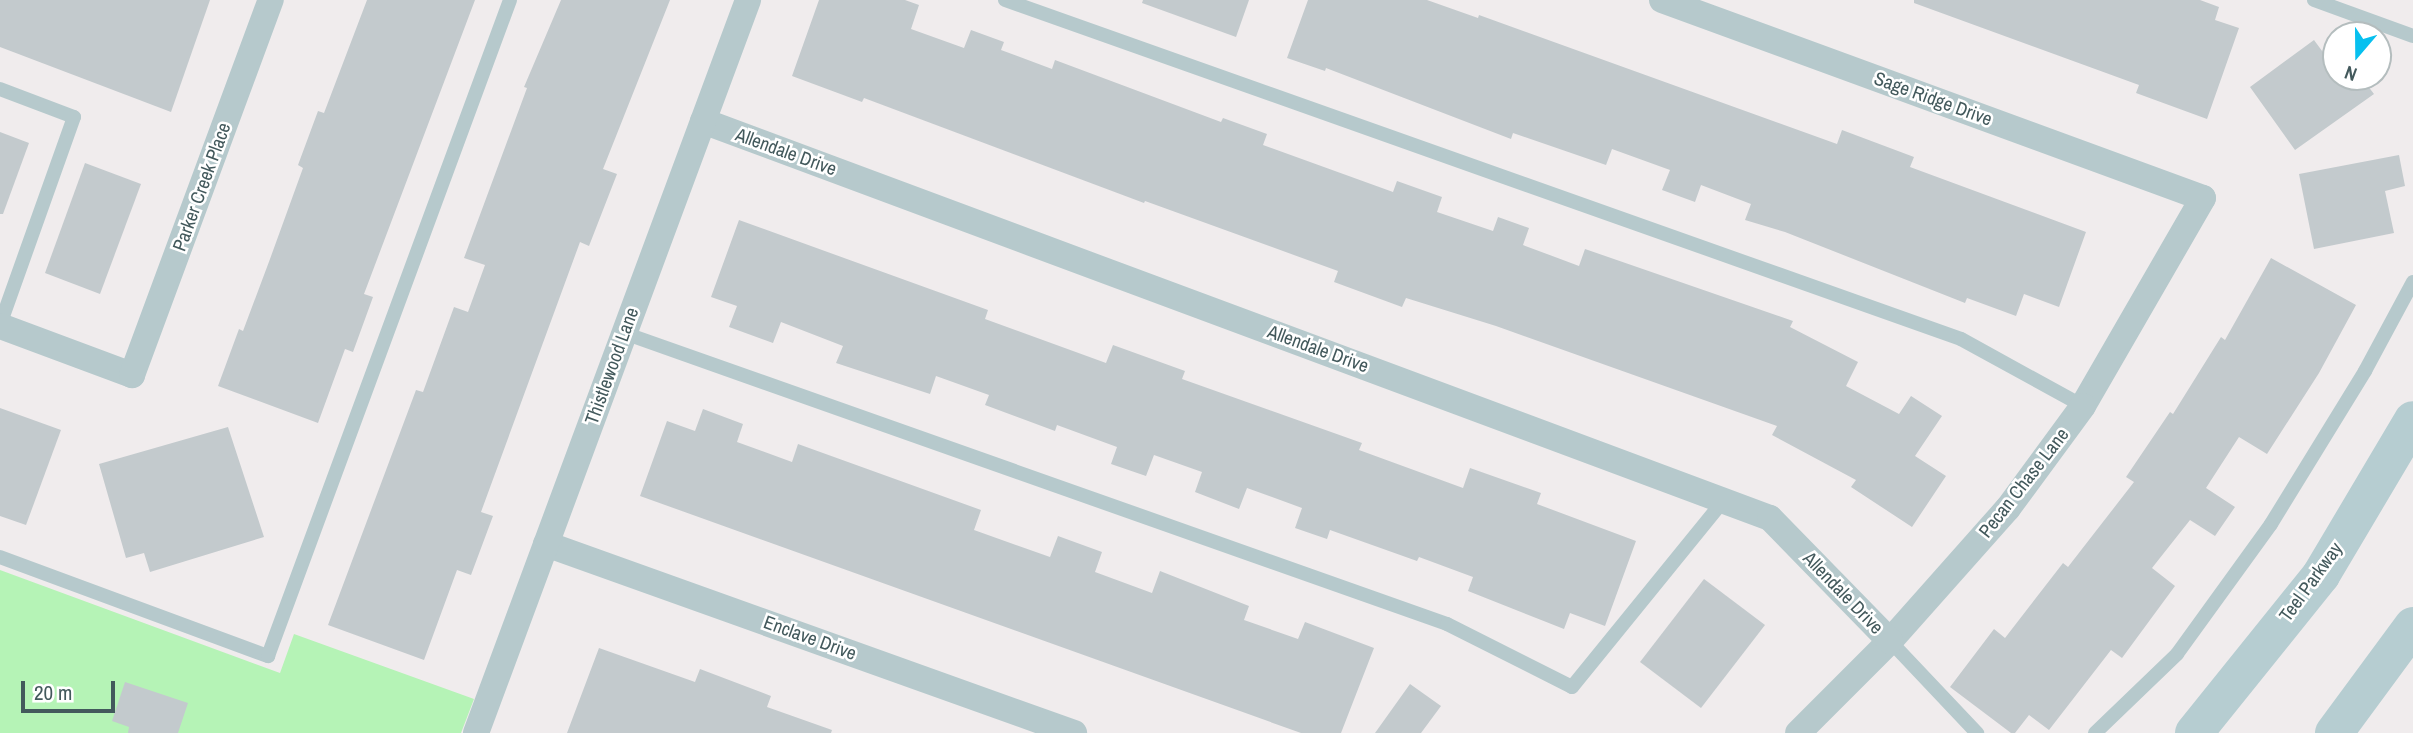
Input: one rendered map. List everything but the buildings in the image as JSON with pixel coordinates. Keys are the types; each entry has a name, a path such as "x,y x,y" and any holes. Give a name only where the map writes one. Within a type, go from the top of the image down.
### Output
{"main road":[{"name":"Teel Parkway","path":"2194,733 2321,575 2413,420"},
{"path":"2334,733 2413,626"}],"street":[{"name":"Parker Creek Place","path":"0,326 132,375 271,0"},
{"name":"Thistlewood Lane","path":"476,733 748,0"},
{"name":"Sage Ridge Drive","path":"1662,0 2203,198"},
{"name":"Allendale Drive","path":"704,121 1770,517 1890,641"},
{"name":"Pecan Chase Lane","path":"1798,733 1890,641 2008,508 2083,406 2203,198"},
{"name":"Enclave Drive","path":"546,544 1074,733"}],"lane":[{"path":"0,557 268,656 510,0"},
{"path":"1004,0 1961,339 2083,406"},
{"path":"2314,0 2413,36"},
{"path":"0,89 74,117 0,326"},
{"path":"2095,733 2176,654 2271,524 2365,371 2413,282"},
{"path":"624,333 1447,624 1572,687 1724,500"},
{"path":"1890,641 1977,733"}],"green space":[{"path":"0,570 280,673 294,634 474,699 461,733 0,733"}]}
